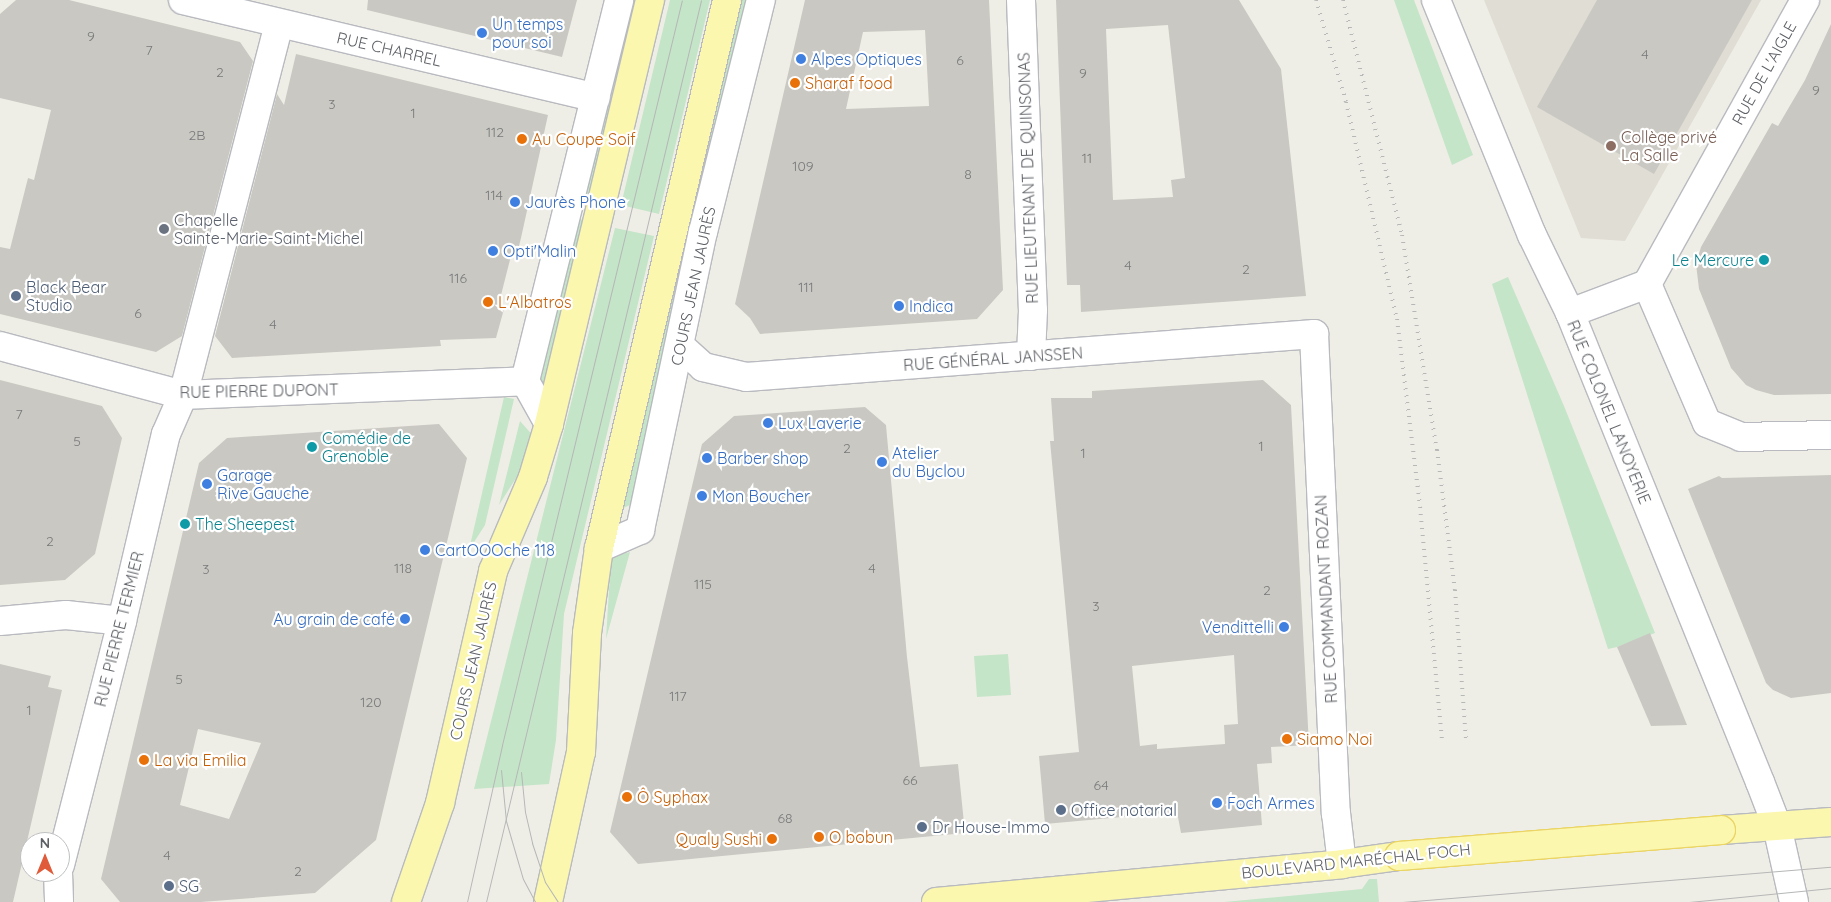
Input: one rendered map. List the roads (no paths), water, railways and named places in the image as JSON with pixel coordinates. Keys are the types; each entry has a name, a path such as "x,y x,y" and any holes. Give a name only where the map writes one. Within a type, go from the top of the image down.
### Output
{"main road":[{"name":"COURS JEAN JAURÈS","path":"406,902 440,803 494,571 533,477 549,424 650,0"},
{"name":"COURS JEAN JAURÈS","path":"548,902 582,752 586,633 599,548 727,0"},
{"name":"BOULEVARD MARÉCHAL FOCH","path":"936,902 1342,864 1399,856 1831,822"}],"street":[{"name":"RUE CHARREL","path":"183,0 596,98"},
{"path":"549,424 525,381 619,0"},
{"name":"COURS JEAN JAURÈS","path":"599,548 640,530 703,232 761,0"},
{"name":"RUE LIEUTENANT DE QUINSONAS","path":"1021,0 1033,310 1031,356"},
{"name":"RUE COLONEL LANOYERIE","path":"1436,0 1532,234 1570,314 1777,826"},
{"name":"RUE DE L'AIGLE","path":"1646,284 1805,0"},
{"name":"RUE PIERRE TERMIER","path":"68,832 122,622 166,434 183,395 279,24"},
{"path":"1570,314 1646,284 1707,423 1741,437 1831,434"},
{"name":"RUE GÉNÉRAL JANSSEN","path":"680,346 703,367 746,378 1314,334"},
{"name":"RUE COMMANDANT ROZAN","path":"1314,334 1336,814 1342,864"},
{"name":"RUE PIERRE DUPONT","path":"0,346 183,395 525,381"},
{"path":"0,621 66,615 122,622"},
{"path":"1777,826 1794,902"},
{"path":"58,882 59,902"}],"tram line":[{"path":"467,902 502,745 682,0"},
{"path":"486,902 701,0"},
{"path":"501,770 506,821 523,879 535,902"},
{"path":"521,772 525,812 532,843 545,882 558,902"},
{"path":"1402,902 1831,867"},
{"path":"1689,902 1831,888"}],"railway":[{"path":"1316,0 1346,102 1397,319 1420,507 1442,740"},
{"path":"1343,0 1402,235 1437,450 1455,590 1466,739"}],"place":[{"name":"Un temps pour soi","path":"482,33"},
{"name":"Alpes Optiques","path":"801,59"},
{"name":"Sharaf food","path":"795,83"},
{"name":"Au Coupe Soif","path":"522,139"},
{"name":"Collège privé La Salle","path":"1611,146"},
{"name":"Jaurès Phone","path":"515,202"},
{"name":"Chapelle Sainte-Marie-Saint-Michel","path":"164,229"},
{"name":"Opti'Malin","path":"493,251"},
{"name":"Le Mercure","path":"1764,260"},
{"name":"Black Bear Studio","path":"16,296"},
{"name":"L'Albatros","path":"488,302"},
{"name":"Indica","path":"899,306"},
{"name":"Lux Laverie","path":"768,423"},
{"name":"Comédie de Grenoble","path":"312,447"},
{"name":"Barber shop","path":"707,458"},
{"name":"Atelier du Byclou","path":"882,462"},
{"name":"Garage Rive Gauche","path":"207,484"},
{"name":"Mon Boucher","path":"702,496"},
{"name":"The Sheepest","path":"185,524"},
{"name":"CartOOOche 118","path":"425,550"},
{"name":"Au grain de café","path":"405,619"},
{"name":"Vendittelli","path":"1284,627"},
{"name":"Siamo Noi","path":"1287,739"},
{"name":"La via Emilia","path":"144,760"},
{"name":"Ô Syphax","path":"627,797"},
{"name":"Foch Armes","path":"1217,803"},
{"name":"Office notarial","path":"1061,810"},
{"name":"Dr House-Immo","path":"922,827"},
{"name":"O bobun","path":"819,837"},
{"name":"Qualy Sushi","path":"772,839"},
{"name":"SG","path":"169,886"}]}
